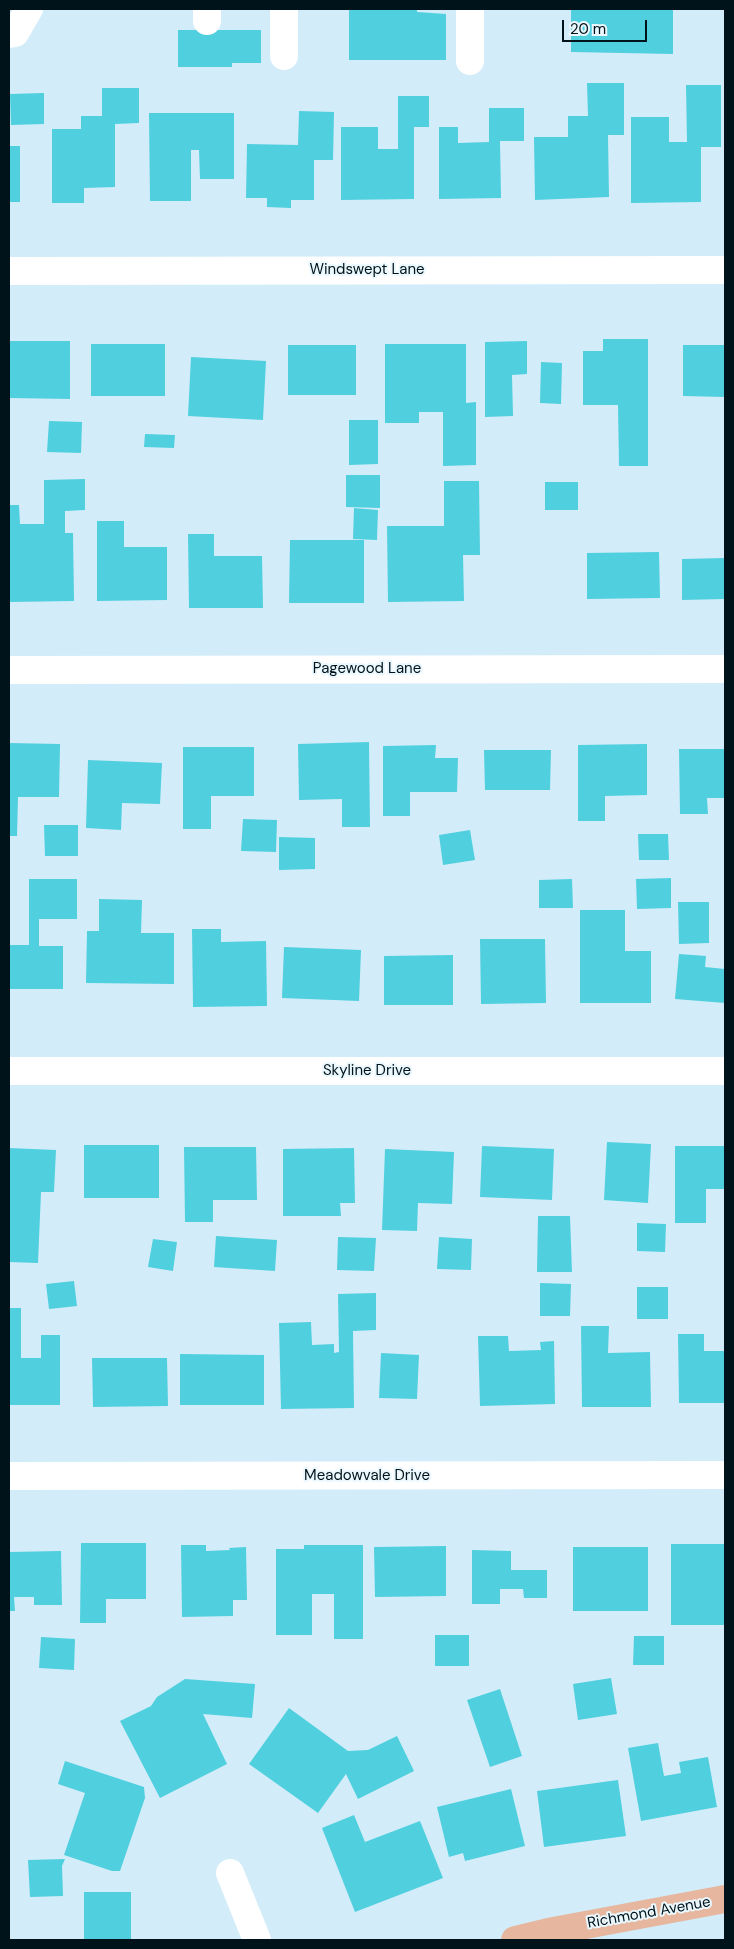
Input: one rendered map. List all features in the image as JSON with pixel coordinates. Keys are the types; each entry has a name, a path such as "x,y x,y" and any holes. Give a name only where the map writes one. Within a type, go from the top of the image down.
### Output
{"main road":[{"name":"Richmond Avenue","path":"515,1940 550,1936 725,1899"}],"street":[{"path":"9,34 15,33 29,9"},
{"path":"284,9 284,56"},
{"path":"470,9 470,61"},
{"name":"Windswept Lane","path":"9,271 725,270"},
{"name":"Pagewood Lane","path":"9,670 725,669"},
{"name":"Skyline Drive","path":"9,1071 725,1071"},
{"name":"Meadowvale Drive","path":"9,1476 725,1475"},
{"path":"230,1873 257,1940"}],"building":[{"path":"349,9 417,9 417,12 446,14 446,60 349,60"},
{"path":"571,9 673,9 673,54 571,52"},
{"path":"178,30 261,30 261,63 232,63 232,67 178,67"},
{"path":"587,83 624,83 624,135 608,135 609,197 535,200 534,137 568,137 568,116 588,116"},
{"path":"686,85 721,85 721,147 701,147 701,202 631,203 631,117 669,117 669,142 687,142"},
{"path":"102,88 139,88 139,123 115,124 115,187 84,188 84,203 52,203 52,129 81,129 81,116 102,116"},
{"path":"44,93 44,124 11,125 10,94"},
{"path":"398,96 429,96 429,127 414,127 414,199 341,200 341,127 378,127 378,149 398,149"},
{"path":"489,108 524,108 524,141 500,141 501,198 439,199 439,127 458,127 458,143 489,142"},
{"path":"299,111 334,112 333,160 314,160 314,200 291,200 291,208 267,207 267,198 246,198 247,144 298,145"},
{"path":"149,113 234,113 234,179 200,179 199,150 191,150 191,201 150,201"},
{"path":"9,146 20,146 20,202 9,202"},
{"path":"603,339 648,339 648,466 619,466 618,405 583,405 583,351 603,351"},
{"path":"9,341 70,341 70,399 9,398"},
{"path":"527,341 527,374 512,375 513,416 485,417 485,342"},
{"path":"91,344 165,344 165,396 91,396"},
{"path":"385,344 466,344 466,403 476,402 476,465 443,466 443,412 419,412 419,423 385,423"},
{"path":"288,345 356,345 356,395 288,395"},
{"path":"683,345 725,345 725,397 683,396"},
{"path":"191,357 266,361 263,420 188,416"},
{"path":"541,362 562,363 561,404 540,403"},
{"path":"349,420 378,420 378,464 349,465"},
{"path":"49,421 82,422 81,453 47,452"},
{"path":"145,434 175,435 174,448 144,447"},
{"path":"346,475 380,475 380,508 346,507"},
{"path":"85,479 85,510 65,511 65,533 73,533 74,601 9,602 9,505 19,505 20,524 44,524 44,480"},
{"path":"444,481 479,481 480,555 463,555 464,601 388,602 387,526 444,526"},
{"path":"545,482 578,482 578,510 545,510"},
{"path":"354,508 378,510 377,540 353,539"},
{"path":"97,521 124,521 124,547 167,547 167,600 97,601"},
{"path":"188,534 214,534 214,556 262,556 263,608 189,608"},
{"path":"290,540 364,540 364,603 289,603"},
{"path":"659,552 660,598 587,599 587,553"},
{"path":"725,558 725,599 682,600 682,559"},
{"path":"369,742 370,827 342,827 342,799 299,800 298,744"},
{"path":"9,743 60,744 59,797 18,797 17,836 9,836"},
{"path":"647,744 647,795 605,796 605,821 578,821 578,745"},
{"path":"436,745 435,758 458,758 457,792 410,792 410,816 383,816 383,746"},
{"path":"183,747 254,747 254,796 211,796 211,829 183,829"},
{"path":"679,749 725,749 725,798 707,798 708,814 680,814"},
{"path":"484,750 551,750 550,790 485,790"},
{"path":"88,760 162,763 160,804 122,803 121,830 86,828"},
{"path":"243,819 277,820 276,852 241,851"},
{"path":"44,825 78,825 78,856 45,856"},
{"path":"470,830 475,860 443,865 439,835"},
{"path":"638,834 668,834 669,860 639,860"},
{"path":"279,837 315,838 315,869 279,870"},
{"path":"671,878 671,908 637,909 636,879"},
{"path":"29,879 77,879 77,919 39,919 39,946 63,946 63,989 9,989 9,945 29,945"},
{"path":"572,879 573,908 539,908 539,880"},
{"path":"99,899 142,900 141,933 174,933 174,984 86,983 87,931 99,931"},
{"path":"678,902 709,902 709,943 679,944"},
{"path":"580,910 625,910 625,951 651,951 651,1003 580,1003"},
{"path":"192,929 221,929 221,942 266,941 267,1006 193,1007"},
{"path":"480,939 545,939 546,1003 481,1004"},
{"path":"284,947 361,950 359,1001 282,998"},
{"path":"679,954 706,956 705,967 725,969 725,1003 675,999"},
{"path":"453,955 453,1005 384,1005 384,956"},
{"path":"607,1142 651,1144 648,1203 604,1200"},
{"path":"84,1145 159,1145 159,1198 84,1198"},
{"path":"482,1146 554,1149 552,1200 480,1197"},
{"path":"675,1146 725,1146 725,1189 706,1189 706,1223 675,1223"},
{"path":"184,1147 256,1147 257,1200 213,1200 213,1222 185,1222"},
{"path":"9,1148 56,1150 54,1192 41,1192 38,1263 9,1262"},
{"path":"354,1148 355,1203 340,1203 341,1216 283,1216 283,1149"},
{"path":"385,1149 454,1152 452,1204 418,1203 417,1231 382,1230"},
{"path":"538,1216 570,1216 572,1272 537,1272"},
{"path":"637,1223 666,1224 665,1252 637,1251"},
{"path":"216,1236 277,1240 275,1271 214,1267"},
{"path":"338,1237 376,1238 374,1271 337,1270"},
{"path":"439,1237 472,1239 471,1270 437,1269"},
{"path":"153,1239 177,1242 173,1271 148,1267"},
{"path":"74,1281 77,1306 49,1309 46,1284"},
{"path":"540,1283 571,1284 570,1316 540,1316"},
{"path":"637,1287 668,1287 668,1319 637,1319"},
{"path":"376,1293 376,1330 353,1331 354,1408 281,1409 279,1323 311,1322 312,1345 334,1344 334,1353 339,1352 338,1294"},
{"path":"9,1308 21,1308 21,1358 41,1358 41,1335 60,1335 60,1405 9,1405"},
{"path":"581,1326 609,1326 608,1353 650,1352 651,1407 582,1407"},
{"path":"678,1334 704,1334 704,1351 725,1351 725,1403 679,1403"},
{"path":"478,1336 508,1336 509,1351 541,1350 540,1342 554,1341 555,1404 480,1406"},
{"path":"381,1353 419,1355 417,1399 379,1398"},
{"path":"180,1354 264,1355 264,1405 180,1405"},
{"path":"92,1358 167,1358 168,1406 93,1407"},
{"path":"81,1543 146,1543 146,1599 106,1599 106,1623 80,1623"},
{"path":"671,1544 725,1544 725,1625 671,1625"},
{"path":"181,1545 206,1545 206,1551 246,1547 247,1600 233,1600 233,1616 182,1617"},
{"path":"304,1545 363,1545 363,1639 334,1639 334,1594 312,1594 312,1635 276,1635 276,1549 304,1549"},
{"path":"446,1546 446,1596 375,1597 374,1547"},
{"path":"573,1547 648,1547 648,1611 573,1611"},
{"path":"472,1550 511,1551 511,1570 547,1570 547,1598 524,1598 523,1589 500,1589 500,1604 472,1604"},
{"path":"61,1551 62,1605 34,1605 34,1597 14,1597 15,1611 9,1611 9,1552"},
{"path":"435,1635 469,1635 469,1666 435,1666"},
{"path":"634,1636 664,1636 664,1665 633,1665"},
{"path":"41,1637 75,1639 74,1670 39,1668"},
{"path":"611,1678 617,1714 578,1720 573,1684"},
{"path":"185,1679 255,1684 252,1718 203,1714 227,1764 160,1798 120,1721 151,1706 157,1697"},
{"path":"500,1689 522,1756 490,1767 467,1700"},
{"path":"289,1708 348,1751 368,1750 397,1736 414,1771 358,1799 346,1774 318,1813 249,1764"},
{"path":"658,1743 664,1776 681,1773 679,1762 708,1757 717,1807 641,1821 628,1748"},
{"path":"65,1761 144,1787 145,1798 120,1871 112,1871 64,1855 85,1793 58,1784"},
{"path":"618,1780 626,1836 544,1847 537,1791"},
{"path":"511,1789 525,1846 465,1861 463,1853 449,1857 437,1807"},
{"path":"354,1815 365,1842 420,1821 443,1878 355,1912 322,1828"},
{"path":"65,1859 62,1866 63,1896 30,1897 28,1860"},
{"path":"84,1892 131,1892 131,1940 84,1940"}]}
